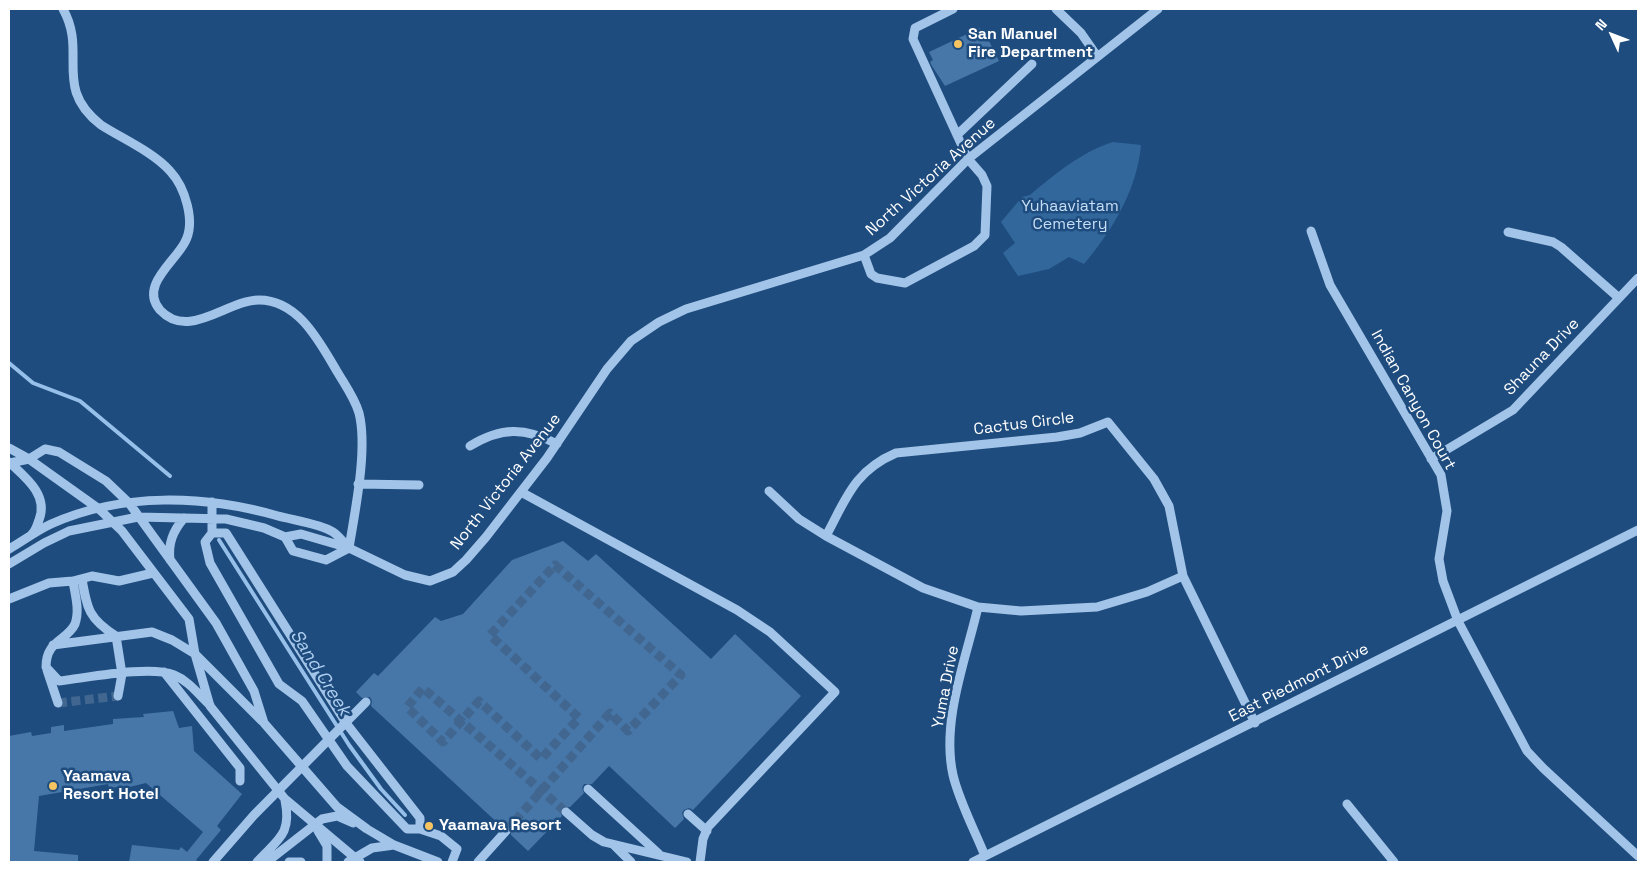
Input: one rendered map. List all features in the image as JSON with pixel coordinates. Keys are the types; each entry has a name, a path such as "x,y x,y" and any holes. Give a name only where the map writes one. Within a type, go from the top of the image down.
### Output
{"street":[{"path":"63,9 71,29 74,89 78,101 92,118 101,125 162,163 172,173 185,200 189,228 186,240 155,284 153,293 155,302 168,316 182,321 199,320 246,301 273,301 284,306 300,318 322,346 352,396 359,413 361,434 358,484 349,548"},
{"path":"864,255 871,274 905,283 974,246 985,235 987,186 982,175 968,160 913,38 915,28 952,9"},
{"path":"1056,9 1081,33 1096,56"},
{"name":"North Victoria Avenue","path":"349,548 405,575 430,581 453,572 466,560 521,492 607,369 631,341 659,322 686,309 864,255 890,238 968,160 1096,56 1158,9"},
{"path":"957,135 1032,64"},
{"name":"Indian Canyon Court","path":"1310,231 1330,284 1440,475 1447,511 1439,559 1443,581 1458,621 1528,750 1543,768 1638,856"},
{"path":"1508,232 1553,242 1619,298"},
{"name":"Shauna Drive","path":"1431,459 1513,410 1638,278"},
{"name":"Cactus Circle","path":"826,536 862,474 877,461 896,453 1057,437 1080,433 1108,422 1154,479 1170,506 1183,576 1255,723"},
{"path":"470,446 486,436 523,431 538,435 556,444"},
{"path":"9,448 28,459 99,509 138,550 188,619 195,654 210,706"},
{"path":"9,462 28,459 45,449 59,452 106,481 129,503 216,623 254,691 264,723"},
{"path":"9,462 36,490 41,502 41,516 35,532 28,538"},
{"path":"358,484 419,485"},
{"path":"770,491 799,519 826,536 923,588 978,607 1021,611 1097,607 1147,592 1183,576"},
{"path":"521,492 737,610 770,632 835,692 707,831 700,862"},
{"path":"9,550 49,525 99,509 160,499 212,502 248,507 332,531 349,548"},
{"path":"212,502 212,533 204,542 210,563 279,684 302,701 347,766 407,829 420,829 441,836 457,849 452,862"},
{"path":"9,564 44,543 69,531 138,517 212,519 242,523 285,537 301,534 349,548"},
{"path":"170,560 169,549 173,534 184,518"},
{"name":"East Piedmont Drive","path":"973,862 1255,723 1331,682 1458,621 1638,530"},
{"path":"212,533 226,533 346,723 420,818 420,829"},
{"path":"285,537 294,550 326,560 349,548"},
{"path":"10,599 49,583 78,580 92,576 119,581 153,573"},
{"path":"78,580 90,615 102,627 116,636 122,674 118,696"},
{"path":"58,703 46,667 46,658 53,645 74,625 78,607 78,580"},
{"name":"Yuma Drive","path":"978,607 958,687 952,719 950,752 953,776 985,856"},
{"path":"53,645 152,632 172,640 195,654 264,723 337,807 367,829"},
{"path":"46,667 59,681 122,674 164,672 187,683 210,706 285,799 354,860 372,848 394,844"},
{"path":"164,672 240,768 240,781"},
{"path":"212,862 254,815 366,702"},
{"path":"588,789 659,854"},
{"path":"257,862 285,832 289,817 285,799"},
{"path":"1347,804 1394,862"},
{"path":"566,812 592,835 604,842 687,862"},
{"path":"688,814 707,831"},
{"path":"267,862 322,819 337,816 419,856 438,862"},
{"path":"314,825 327,846 327,862"},
{"path":"478,862 506,831"},
{"path":"614,844 631,862"},
{"path":"289,862 301,862"}],"green space":[{"name":"Yuhaaviatam Cemetery","path":"1113,142 1141,145 1139,162 1129,194 1104,238 1084,264 1069,257 1049,269 1018,276 1003,253 1015,243 1001,222 1022,197 1030,195 1079,158"}],"building":[{"path":"980,28 984,36 986,35 999,61 945,86 930,62 933,60 929,52"},
{"path":"563,541 588,561 596,554 711,659 735,634 801,696 693,810 689,808 684,810 682,813 684,819 675,828 609,766 592,784 584,784 582,788 584,793 570,807 562,808 560,811 562,816 528,851 511,835 511,827 507,825 502,827 371,706 372,701 370,697 362,698 356,692 374,673 378,676 435,617 441,621 463,614 512,560"},
{"name":"Yaamava Resort Hotel","path":"173,711 179,728 192,726 194,751 242,794 217,826 221,830 196,860 199,862 129,862 132,845 179,850 181,847 187,852 203,832 146,783 117,790 117,787 109,788 108,784 39,796 34,851 78,855 78,862 9,862 9,736 31,732 32,736 51,733 51,727 64,725 64,731 113,724 113,719 144,717 143,714"}],"waterway":[{"name":"Sand Creek","path":"9,363 33,383 80,401 170,476"},
{"name":"Sand Creek","path":"219,540 349,745 381,789 405,815"}],"tunnel":[{"path":"506,831 610,713 628,731 681,675 555,565 490,635 579,718 541,759 479,701 443,742 407,707 423,688 566,812"},
{"path":"58,703 118,696"}],"place":[{"name":"San Manuel Fire Department","path":"958,44"},
{"name":"Yaamava Resort Hotel","path":"53,786"},
{"name":"Yaamava Resort","path":"429,826"}]}
